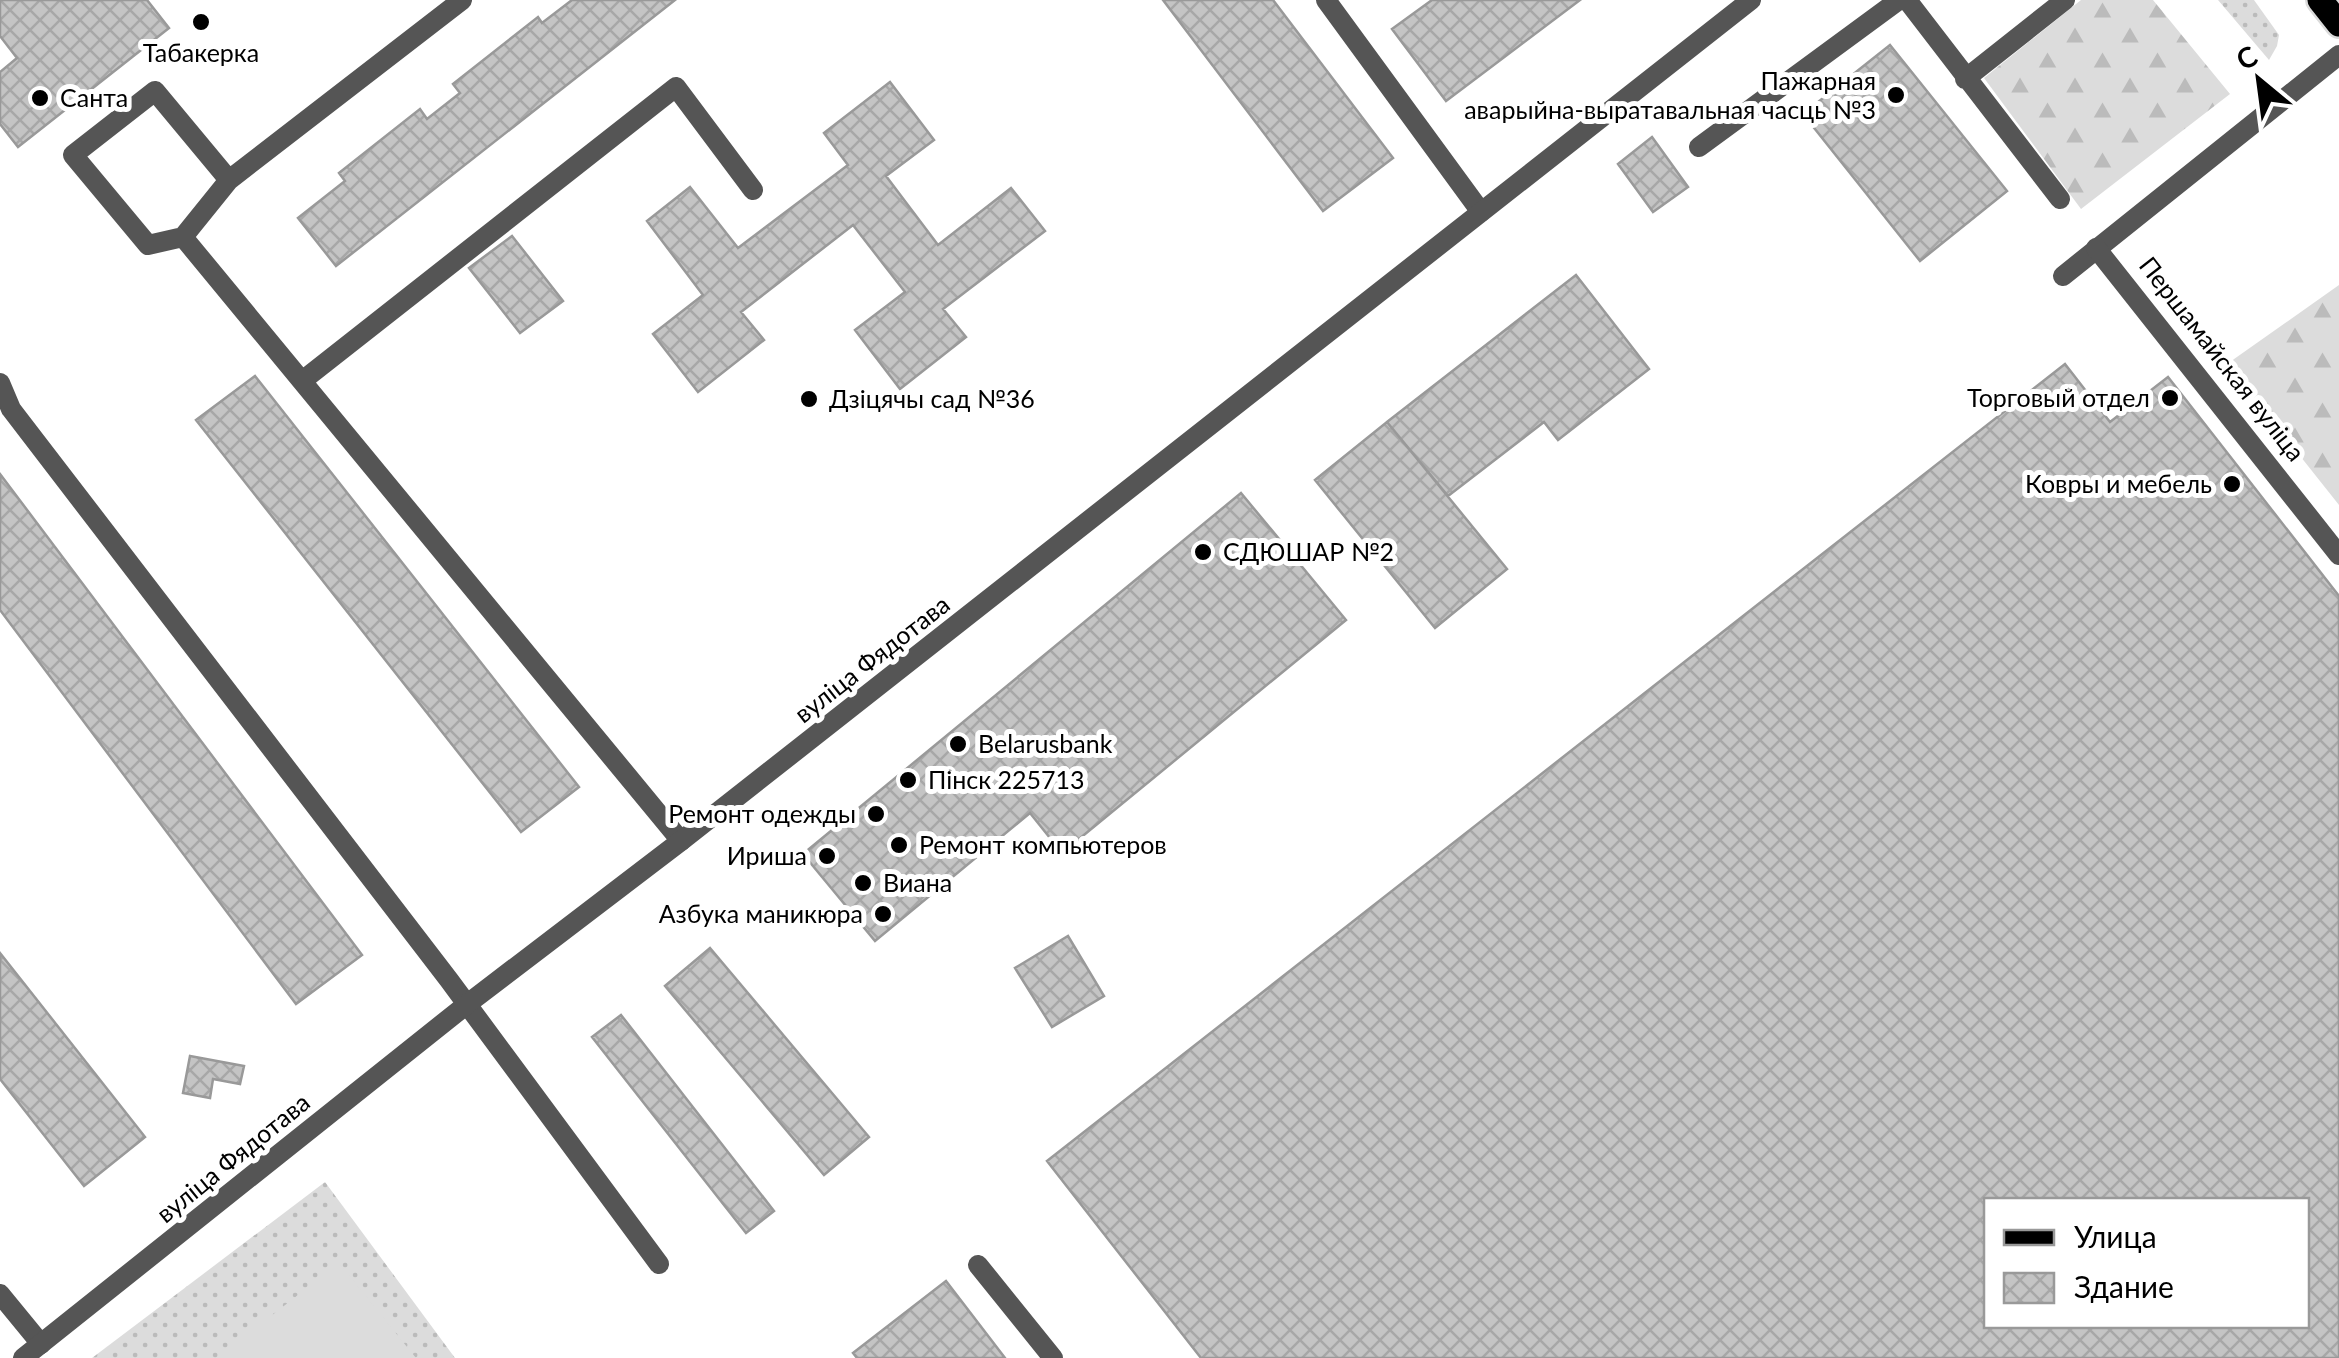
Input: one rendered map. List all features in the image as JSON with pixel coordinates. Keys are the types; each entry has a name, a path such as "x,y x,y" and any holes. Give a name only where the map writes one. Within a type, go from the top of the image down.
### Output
{"main road":[{"path":"2320,0 2339,24"}],"street":[{"path":"229,180 155,91 73,155 148,244 184,237 229,180 462,0"},
{"path":"1326,0 1481,212"},
{"name":"вуліца Фядотава","path":"23,1358 466,1005 681,841 1751,0"},
{"path":"1699,147 1903,0 2060,199"},
{"path":"1965,79 2066,0"},
{"path":"2062,276 2339,56"},
{"path":"302,382 676,88 753,190"},
{"path":"184,237 681,841"},
{"name":"Першамайская вуліца","path":"2096,248 2339,555"},
{"path":"0,383 10,409 659,1264"},
{"path":"978,1265 1053,1358"},
{"path":"0,1294 40,1344"}],"green space":[{"path":"2081,0 2153,0 2230,94 2081,209 1984,78"},
{"path":"2218,0 2254,0 2279,35 2269,60"},
{"path":"2339,285 2339,505 2227,364"},
{"path":"325,1182 455,1358 92,1358"},
{"path":"339,1263 416,1358 217,1358"}],"building":[{"name":"Санта","path":"0,0 147,0 169,28 18,147 0,124 0,72 17,58 0,36"},
{"path":"572,0 675,0 336,266 298,218 345,181 339,173 420,109 427,119 460,93 453,84 538,17 542,23"},
{"path":"1163,0 1273,0 1393,158 1323,211"},
{"path":"1432,0 1580,0 1446,101 1392,29"},
{"path":"1890,45 2007,191 1920,261 1803,114"},
{"path":"890,82 934,140 886,176 938,245 1011,188 1045,231 943,309 966,337 900,389 855,330 905,292 853,225 741,312 764,340 698,392 653,334 703,295 647,221 690,187 738,248 848,165 824,133"},
{"path":"1652,137 1688,187 1653,212 1618,164"},
{"path":"512,236 563,301 520,333 469,268"},
{"path":"1576,275 1649,369 1558,440 1544,422 1448,496 1387,422"},
{"path":"2065,364 2110,422 2168,377 2339,596 2339,1358 1201,1358 1047,1161"},
{"path":"255,376 579,787 521,832 196,420"},
{"path":"1387,422 1507,569 1435,628 1315,480"},
{"path":"0,474 362,955 296,1004 0,610"},
{"path":"1241,493 1346,620 1062,853 1030,813 875,941 803,854"},
{"path":"1068,936 1104,996 1052,1027 1015,968"},
{"path":"710,948 869,1137 824,1175 665,986"},
{"path":"0,953 145,1137 84,1186 0,1079"},
{"path":"621,1015 774,1211 746,1233 592,1037"},
{"path":"190,1056 244,1066 240,1084 213,1079 210,1098 183,1093"},
{"path":"946,1281 1005,1358 857,1358 853,1353"}],"place":[{"name":"Табакерка","path":"201,22"},
{"name":"Пажарная аварыйна-выратавальная часць №3","path":"1896,95"},
{"name":"Санта","path":"40,98"},
{"name":"Торговый отдел","path":"2170,398"},
{"name":"Дзіцячы сад №36","path":"809,399"},
{"name":"Ковры и мебель","path":"2232,484"},
{"name":"СДЮШАР №2","path":"1203,552"},
{"name":"Belarusbank","path":"958,744"},
{"name":"Пінск 225713","path":"908,780"},
{"name":"Ремонт одежды","path":"876,814"},
{"name":"Ремонт компьютеров","path":"899,845"},
{"name":"Ириша","path":"827,856"},
{"name":"Виана","path":"863,883"},
{"name":"Азбука маникюра","path":"883,914"}]}
